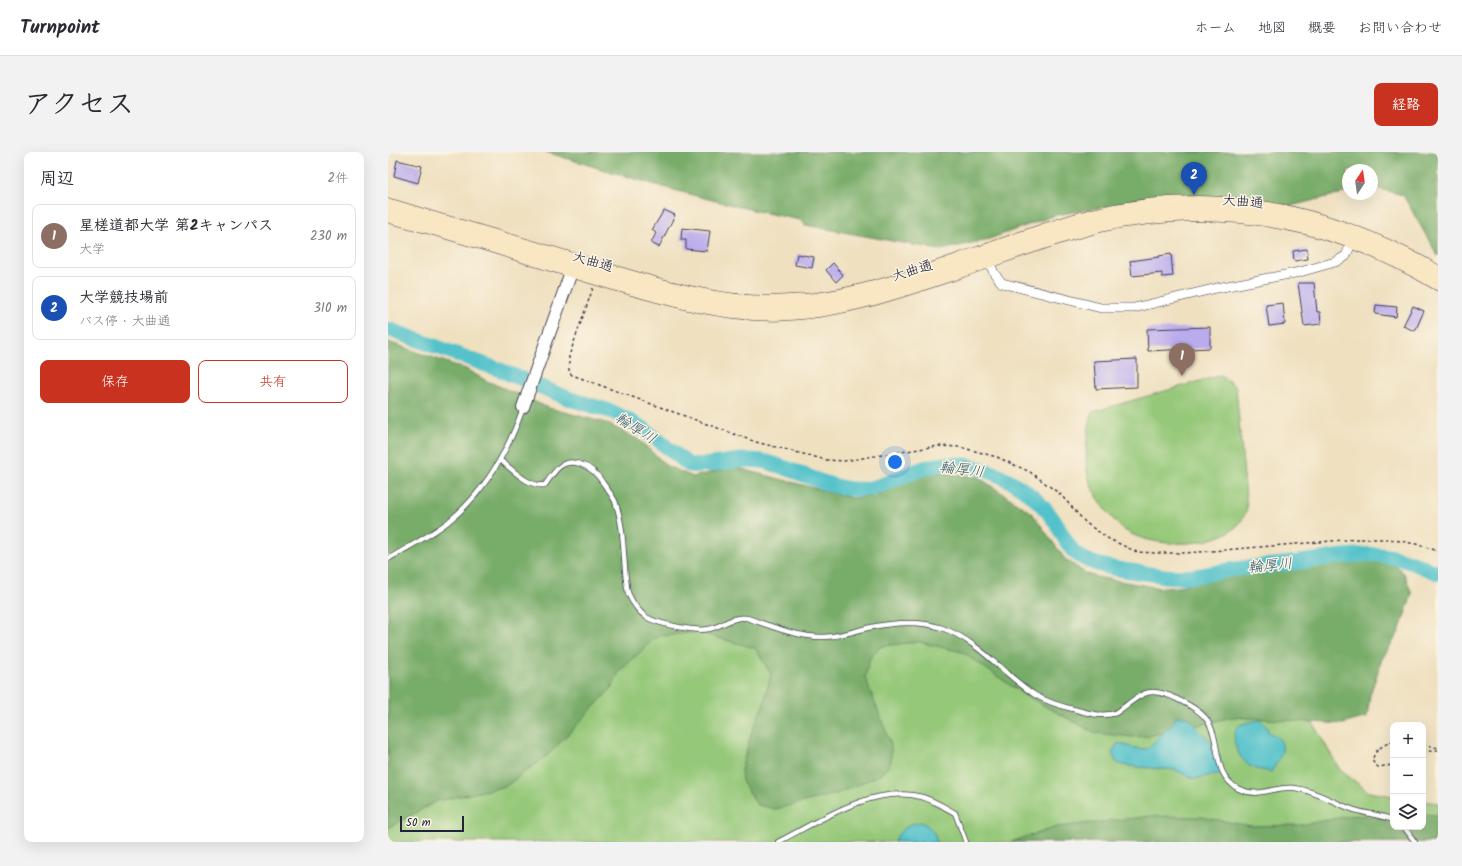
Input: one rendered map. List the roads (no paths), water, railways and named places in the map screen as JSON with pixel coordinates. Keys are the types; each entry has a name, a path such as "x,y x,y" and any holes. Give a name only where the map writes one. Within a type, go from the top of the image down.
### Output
{"main road":[{"name":"大曲通","path":"388,205 574,266 595,278 700,306 740,312 781,314 833,308 909,288 987,256"},
{"name":"大曲通","path":"388,216 574,266 701,296 746,302 782,302 832,298 1093,227 1144,218 1195,214 1237,216 1270,220 1320,231 1354,236 1390,246 1438,272"},
{"name":"大曲通","path":"1354,236 1438,284"}],"street":[{"path":"987,256 994,273 1002,283 1101,308 1134,308 1217,288 1300,272 1335,262 1346,256 1354,236"},
{"path":"523,407 574,266"}],"lane":[{"path":"388,559 447,522 470,501 500,460 514,434 523,407"},
{"path":"500,460 530,482 539,486 545,485 553,473 564,463 573,462 586,466 600,478 614,500 622,526 628,593 632,603 647,617 700,630 717,626 739,617 747,618 804,636 822,637 835,636 894,624 910,623 940,627 952,632 982,651 1036,695 1070,708 1097,715 1111,715 1143,693 1156,691 1185,703 1207,720 1213,733 1220,767 1230,783 1239,789 1262,794 1291,787 1297,788 1322,795 1348,808 1390,819"},
{"path":"778,842 838,811 876,797 898,794 921,797 955,813 966,842"},
{"path":"1406,830 1414,842"}],"water":[{"path":"1176,716 1189,718 1212,742 1212,752 1220,756 1221,773 1194,779 1175,770 1128,766 1117,763 1112,753 1118,743 1134,748 1147,749 1174,722"},
{"path":"1260,720 1268,728 1268,732 1280,740 1282,744 1281,755 1271,772 1252,767 1246,763 1239,755 1235,744 1235,733 1239,726 1244,723"},
{"path":"921,822 932,830 937,842 894,842 905,828 912,824"}],"waterway":[{"name":"輪厚川","path":"388,329 500,370 570,399 613,412 643,428 689,465 707,465 743,460 761,461 787,468 838,487 852,489 875,487 934,465 963,464 985,470 1005,478 1032,496 1047,511 1068,545 1075,553 1093,563 1117,569 1164,576 1183,577 1244,568 1340,557 1380,555 1410,562 1438,573"}],"place":[{"name":"大学競技場前","path":"1194,195"},
{"name":"星槎道都大学 第2キャンパス","path":"1182,376"}]}
